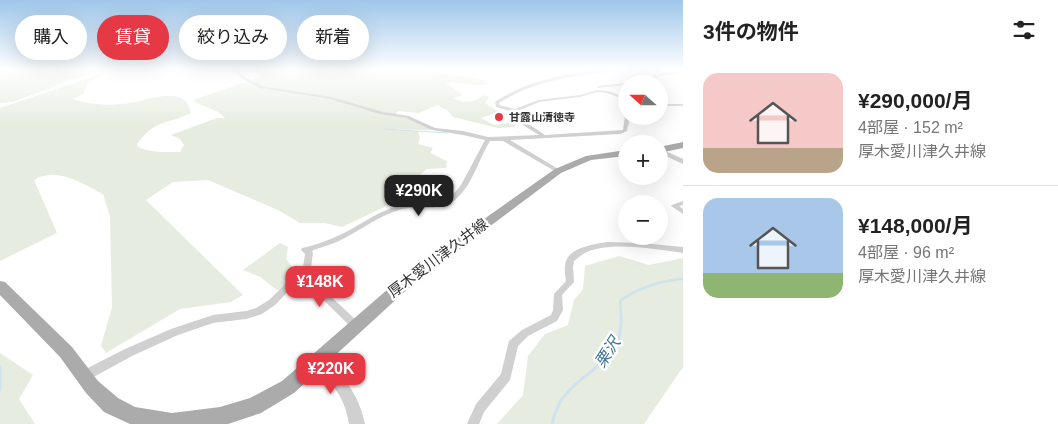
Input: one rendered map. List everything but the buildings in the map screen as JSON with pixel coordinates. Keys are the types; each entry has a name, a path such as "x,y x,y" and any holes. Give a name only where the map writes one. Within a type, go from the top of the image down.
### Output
{"main road":[{"path":"668,148 683,145"},
{"name":"厚木愛川津久井線","path":"0,286 66,352 104,400 122,412 148,420 172,424 205,421 254,406 288,387 355,325 423,268 558,171 590,158 618,154"}],"street":[{"path":"278,89 331,98 382,113 407,117 434,129 488,139 620,132 625,130 625,125"},
{"path":"518,89 497,103 498,106 516,111 525,124 545,137"},
{"path":"516,111 538,101 602,90 618,96"},
{"path":"668,105 683,104"},
{"path":"84,376 131,351 199,323 258,312 272,302 307,268 306,250 338,239 384,213 406,207 449,202 464,186 488,139"},
{"path":"504,139 558,171"},
{"path":"668,154 683,162"},
{"path":"683,203 674,206 683,212"},
{"path":"474,424 480,408 506,376 513,344 525,333 549,321 557,314 558,294 570,282 569,264 572,258 588,250 616,243 683,250"},
{"path":"301,273 355,325"},
{"path":"319,360 347,391 354,405 357,424"}],"shaded area":[{"path":"0,89 48,89 12,102 0,103"},
{"path":"57,89 85,89 83,94 73,99 88,103 112,105 164,96 176,96 188,104 191,113 155,126 137,144 138,147 143,149 164,152 180,152 184,145 180,139 171,135 217,118 225,118 218,112 193,100 226,89 454,89 463,95 454,98 465,102 476,100 484,95 489,97 485,103 499,112 481,118 494,125 518,123 514,127 498,128 453,117 447,110 437,105 419,113 399,111 396,113 396,116 409,119 433,130 375,129 418,131 420,137 418,144 433,148 430,153 447,161 446,168 427,169 416,178 414,193 342,227 325,223 300,223 278,210 208,180 173,182 146,200 243,295 231,302 180,309 106,353 101,346 112,307 110,217 103,194 78,181 60,176 43,176 34,180 57,233 0,261 0,108"},
{"path":"280,243 288,247 286,259 297,273 281,290 277,290 260,277 243,270"},
{"path":"619,256 649,265 683,258 683,367 644,424 497,424 523,395 528,356 545,334 568,325 574,300 583,289 585,266"},
{"path":"0,353 33,375 19,399 35,424 0,424"}],"water":[{"path":"330,272 352,290 341,298 320,279"}],"waterway":[{"path":"384,129 448,133"},
{"name":"栗沢","path":"621,316 620,301 627,296 666,281 683,279"},
{"name":"栗沢","path":"552,424 562,399 571,388 610,355 620,331 621,316"},
{"name":"栗沢","path":"0,366 0,390"}],"place":[{"name":"甘露山清徳寺","path":"499,117"}]}
